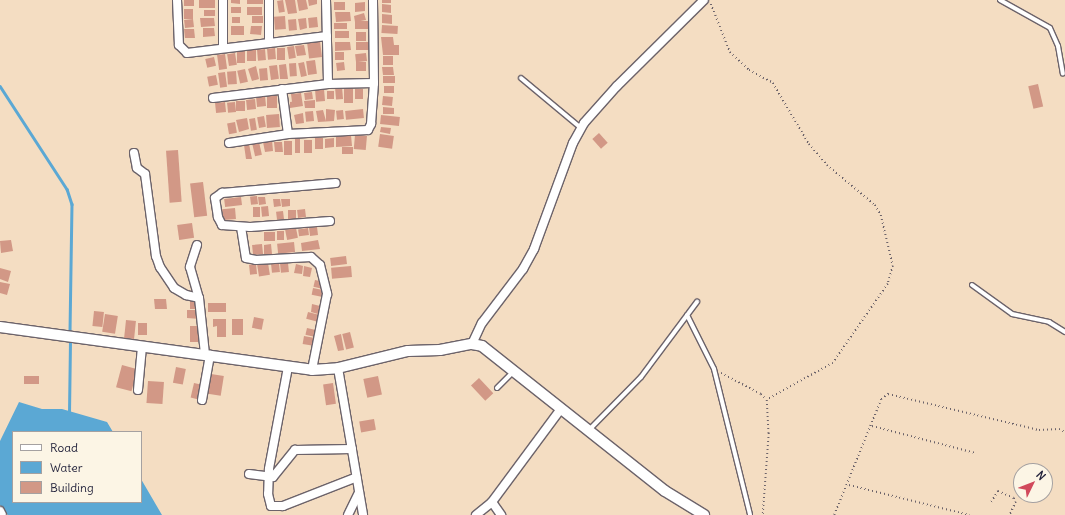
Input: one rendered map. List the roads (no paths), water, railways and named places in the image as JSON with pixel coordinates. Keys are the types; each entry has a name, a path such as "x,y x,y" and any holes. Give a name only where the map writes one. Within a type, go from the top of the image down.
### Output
{"street":[{"path":"177,0 181,49 187,53 327,36"},
{"path":"223,0 223,48"},
{"path":"269,0 269,44"},
{"path":"326,0 328,84"},
{"path":"229,143 288,134 368,130 371,124 374,83 374,0"},
{"path":"472,344 482,323 523,269 534,249 573,143 581,128 617,86 704,0"},
{"path":"213,98 328,84 374,83"},
{"path":"282,90 288,134"},
{"path":"134,153 137,168 145,174 156,256 160,268 174,288 186,295 199,298"},
{"path":"330,220 241,227 220,223 215,203 217,194 336,183"},
{"path":"241,227 246,258 311,257 320,265 327,294 312,370"},
{"path":"197,245 190,267 199,298 208,355 202,400"},
{"path":"0,327 48,332 142,347 312,370 338,368 400,353 440,350 472,344 482,346 560,410 671,495 704,515"},
{"path":"138,390 142,347"},
{"path":"288,367 269,478 269,503 271,506 278,507 357,477"},
{"path":"338,368 363,515"},
{"path":"476,515 492,502 560,410"},
{"path":"249,474 269,478 278,475 287,456 295,450 352,449"},
{"path":"348,515 359,492"},
{"path":"492,502 501,515"}],"lane":[{"path":"1000,0 1050,28 1058,46 1063,74"},
{"path":"521,78 581,128"},
{"path":"972,285 1012,314 1049,322 1065,332"},
{"path":"588,430 641,377 697,302"},
{"path":"687,315 714,369 750,515"},
{"path":"498,388 513,372"}],"water":[{"path":"19,402 42,409 62,409 107,422 112,431 12,431 12,503 142,503 142,481 162,515 8,515 0,505 0,441"}],"waterway":[{"path":"0,86 67,189 72,204 70,335"},
{"path":"69,413 70,340"}]}
